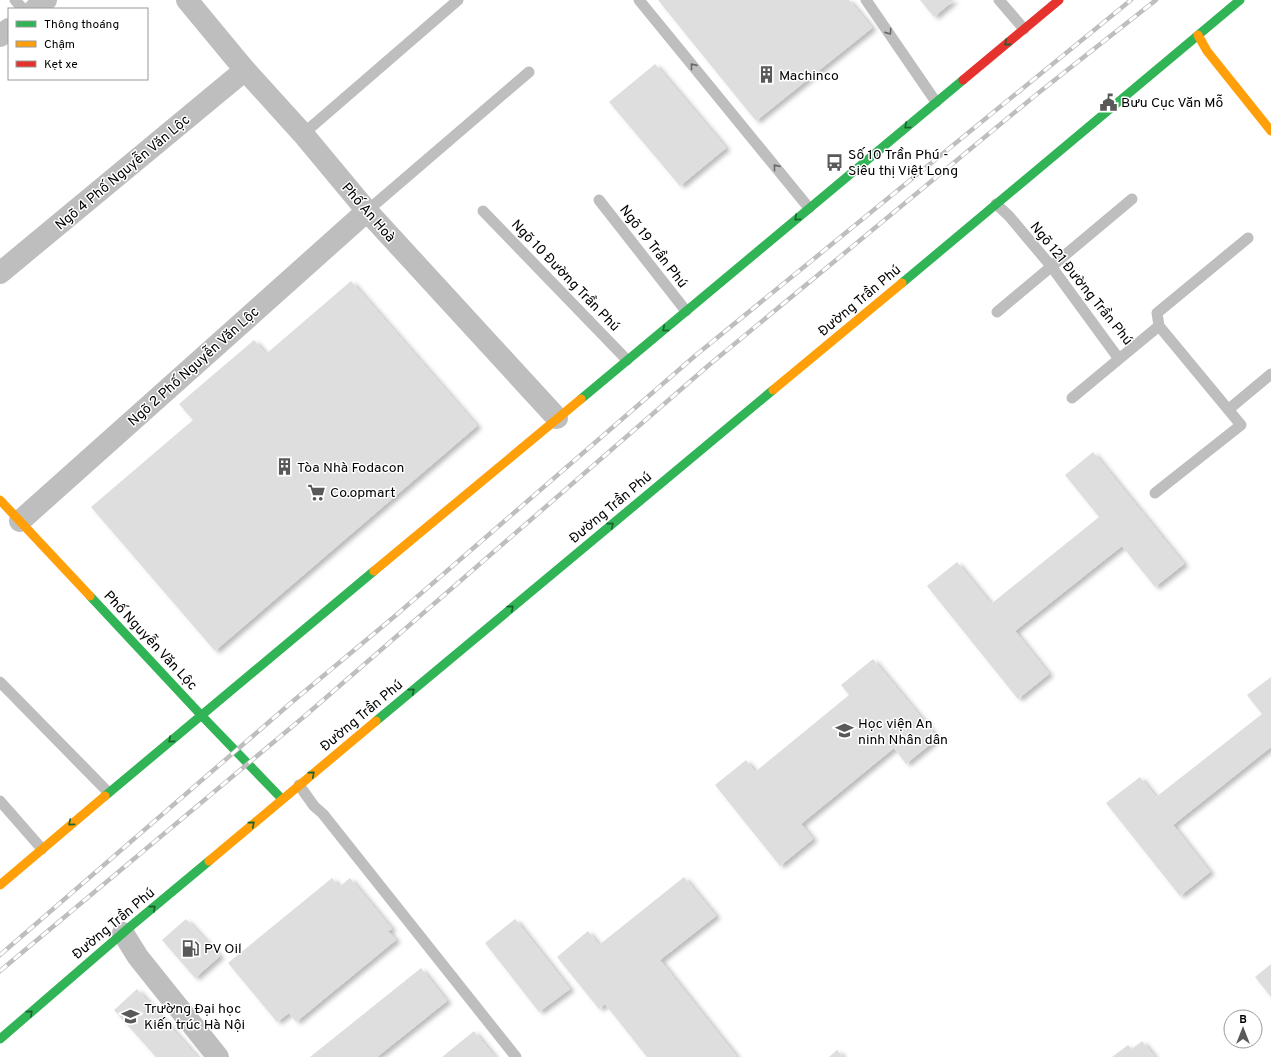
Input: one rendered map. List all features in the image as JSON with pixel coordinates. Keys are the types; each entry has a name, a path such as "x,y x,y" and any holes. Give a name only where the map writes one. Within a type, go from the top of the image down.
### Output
{"main road":[{"path":"0,885 108,792 1059,0"},
{"name":"Đường Trần Phú","path":"0,1039 282,799 1240,0"},
{"path":"1198,35 1207,51 1271,131"},
{"name":"Phố Nguyễn Văn Lộc","path":"0,500 201,715 282,799"}],"street":[{"path":"36,8 46,0"},
{"name":"Phố An Hoà","path":"187,0 245,70 303,134 367,211 557,418"},
{"path":"0,36 8,30"},
{"name":"Ngõ 4 Phố Nguyễn Văn Lộc","path":"0,273 245,70"},
{"name":"Ngõ 2 Phố Nguyễn Văn Lộc","path":"20,521 367,211"},
{"path":"123,933 138,956 218,1057"}],"lane":[{"path":"15,0 22,8"},
{"path":"303,134 458,0"},
{"path":"639,0 809,208"},
{"path":"866,0 936,102"},
{"path":"999,0 1024,29"},
{"path":"367,211 529,72"},
{"path":"997,312 1132,199"},
{"name":"Ngõ 19 Trần Phú","path":"599,200 686,311"},
{"name":"Ngõ 121 Đường Trần Phú","path":"996,204 1009,216 1051,266 1119,359 1159,326"},
{"name":"Ngõ 10 Đường Trần Phú","path":"483,211 627,360"},
{"path":"1155,494 1241,425 1159,326 1157,313 1248,238"},
{"path":"1072,398 1119,359"},
{"path":"1229,409 1271,374"},
{"path":"0,682 108,792"},
{"path":"299,785 314,806 328,820 516,1057"},
{"path":"0,801 42,849"}],"building":[{"name":"Machinco","path":"658,0 849,0 872,28 756,121"},
{"path":"920,0 954,0 934,17"},
{"path":"655,64 726,148 680,186 609,102"},
{"name":"Tòa Nhà Fodacon","path":"351,281 477,426 215,651 91,507 193,420 179,404 254,340 266,354"},
{"path":"1093,452 1184,564 1155,587 1122,546 1015,631 1049,674 1018,699 927,586 957,562 991,604 1099,517 1065,475"},
{"path":"873,659 938,738 906,764 894,748 801,824 813,839 780,866 715,785 746,760 755,772 849,695 841,685"},
{"path":"1271,677 1271,747 1173,825 1210,872 1180,896 1106,803 1140,777 1156,797 1262,714 1247,695"},
{"path":"684,877 716,916 660,960 737,1057 647,1057 605,1004 599,1009 557,957 588,931 599,945"},
{"path":"332,878 339,887 350,878 392,929 388,931 396,940 296,1022 289,1013 277,1022 228,963"},
{"name":"PV Oil","path":"186,919 220,956 195,978 162,940"},
{"path":"515,919 570,989 539,1012 485,943"},
{"path":"1271,964 1271,997 1255,977"},
{"path":"421,968 447,1001 377,1057 310,1057"},
{"path":"137,989 197,1057 156,1057 114,1010"},
{"path":"474,1031 495,1057 442,1057"},
{"path":"1142,1041 1155,1057 1112,1057 1128,1045 1132,1049"},
{"path":"837,1050 843,1057 829,1057"}],"railway":[{"path":"0,955 696,355 1131,0"},
{"path":"0,971 306,715 709,365 1037,94 1156,0"}],"traffic: fast":[{"path":"902,283 1240,0"},
{"path":"581,399 963,80"},
{"path":"376,721 773,390"},
{"path":"105,796 374,571"},
{"path":"90,596 282,799"},
{"path":"0,1039 209,861"}],"traffic: slow":[{"path":"1198,35 1207,51 1271,131"},
{"path":"773,390 902,283"},
{"path":"374,571 581,399"},
{"path":"0,500 90,596"},
{"path":"209,861 376,721"},
{"path":"0,885 105,796"}],"traffic: jam":[{"path":"963,80 1059,0"}],"place":[{"name":"Machinco","path":"766,75"},
{"name":"Bưu Cục Văn Mỗ","path":"1108,102"},
{"name":"Số 10 Trần Phú - Siêu thị Việt Long","path":"835,162"},
{"name":"Tòa Nhà Fodacon","path":"284,467"},
{"name":"Co.opmart","path":"317,492"},
{"name":"Học viện An ninh Nhân dân","path":"845,731"},
{"name":"PV Oil","path":"191,948"},
{"name":"Trường Đại học Kiến trúc Hà Nội","path":"131,1016"}]}
